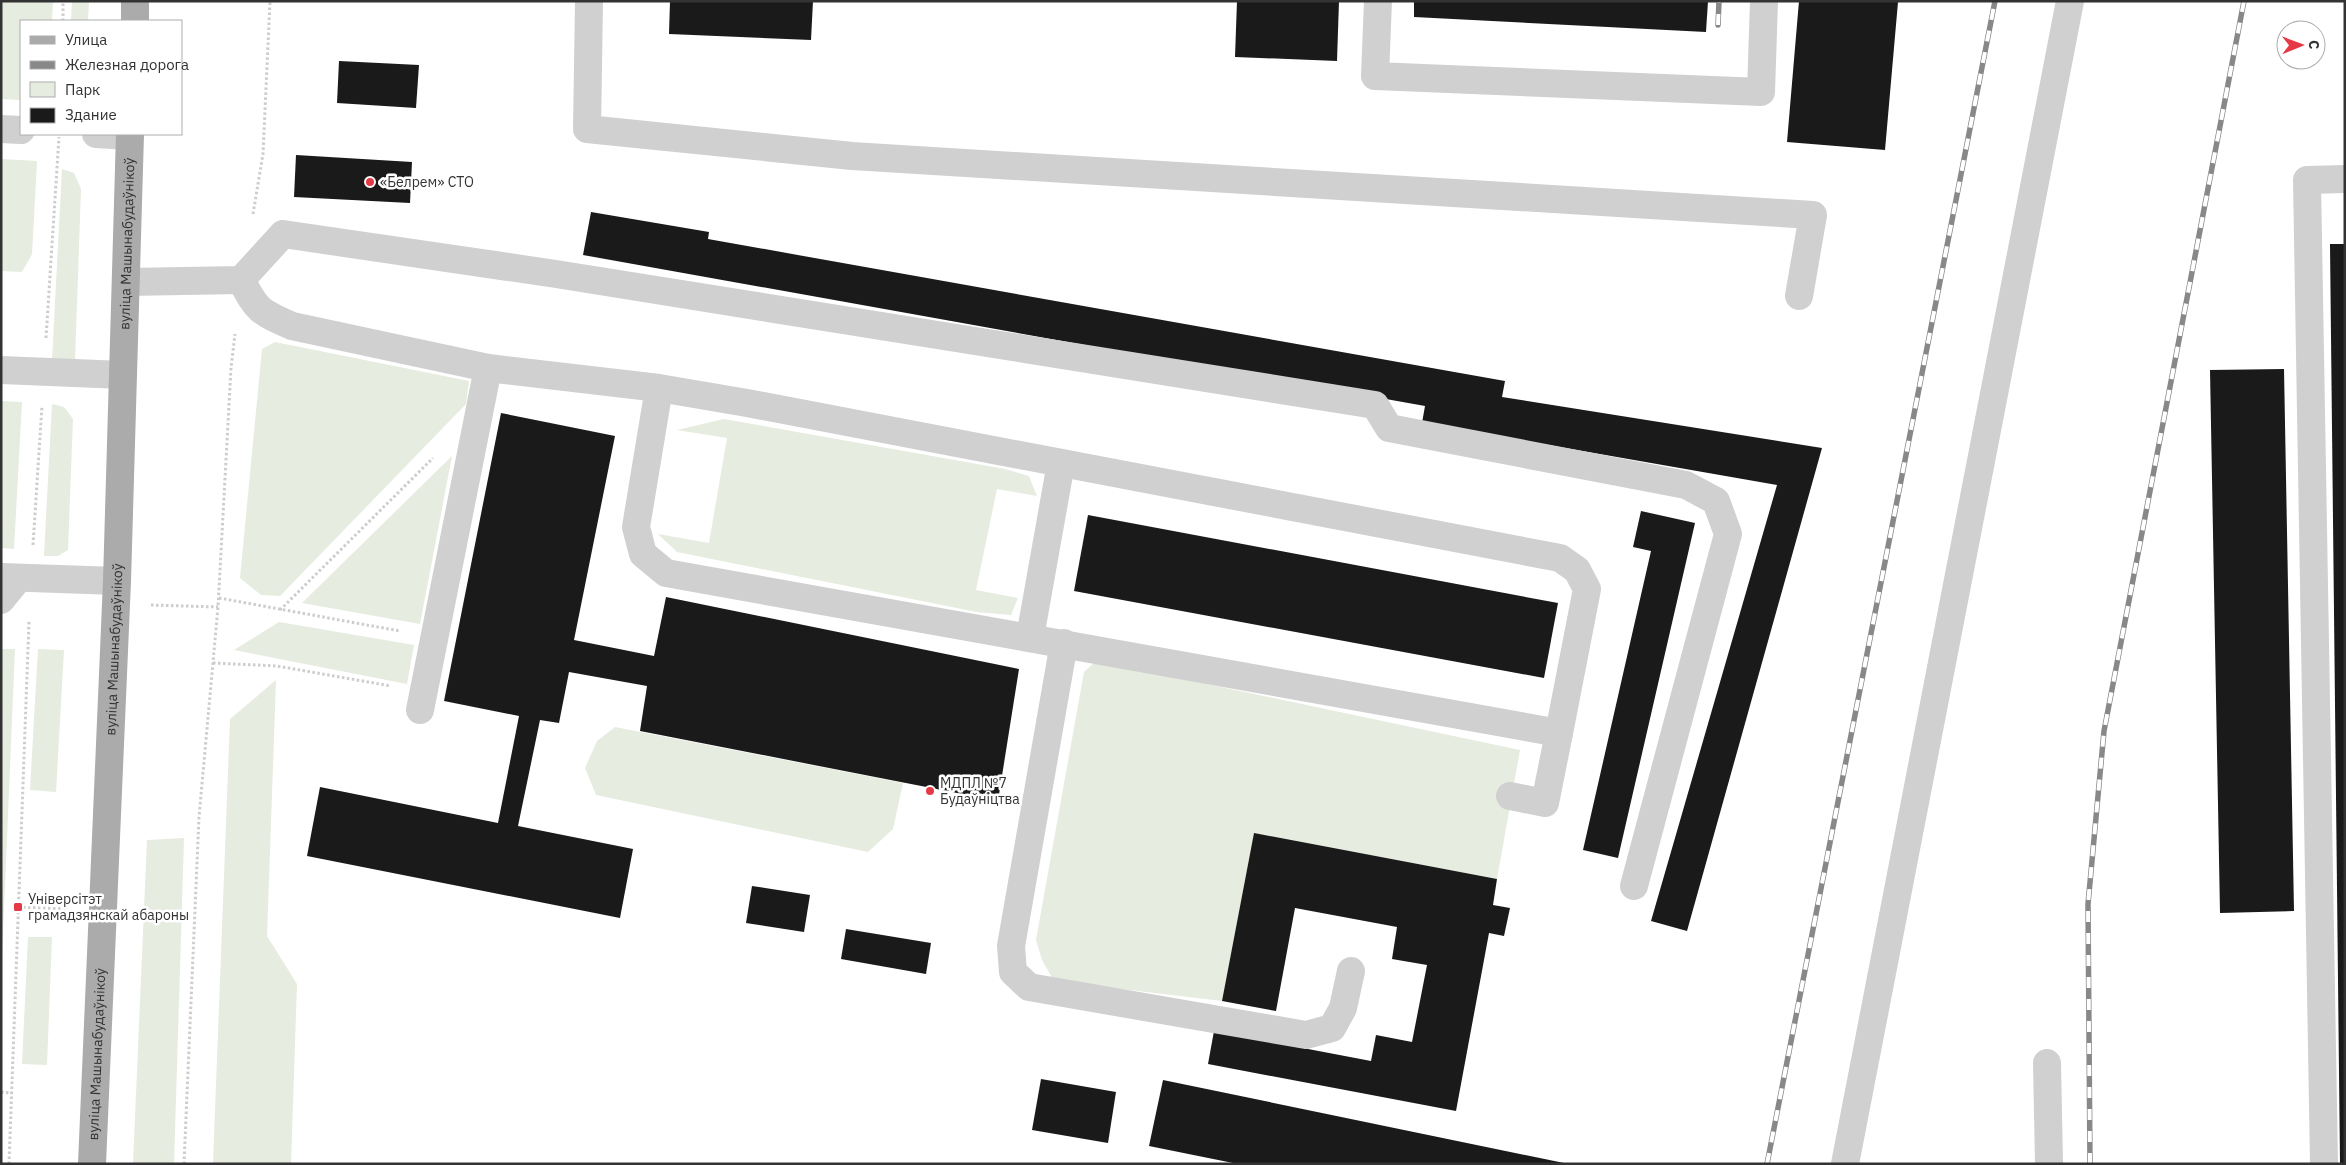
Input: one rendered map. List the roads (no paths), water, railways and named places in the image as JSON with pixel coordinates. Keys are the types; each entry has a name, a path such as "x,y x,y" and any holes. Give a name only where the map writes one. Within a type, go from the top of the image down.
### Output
{"main road":[{"path":"134,20 135,1"},
{"name":"вуліца Машынабудаўнікоў","path":"92,1164 117,581 130,135"}],"lane":[{"path":"589,1 587,129 852,156 1813,215 1800,296"},
{"path":"1378,1 1375,76 1761,92 1764,1"},
{"path":"1846,1164 2070,1"},
{"path":"1,129 20,130"},
{"path":"2324,1164 2308,180 2345,179"},
{"path":"126,282 241,280 283,234 556,274 1375,405 1389,428 1686,485 1716,501 1728,534 1634,886"},
{"path":"241,280 255,306 273,318 292,326 488,368 659,388 747,403 1560,558 1577,570 1587,589 1560,733 1545,803 1510,796"},
{"path":"422,701 488,368"},
{"path":"1,370 123,375"},
{"path":"659,388 636,527 643,554 666,573 1560,733"},
{"path":"1030,637 1061,463"},
{"path":"1,600 17,578 117,581"},
{"path":"1064,643 1011,946 1013,972 1029,987 1306,1035 1332,1028 1343,1008 1351,971"},
{"path":"2046,1062 2049,1164"}],"railway":[{"path":"1718,25 1719,1"},
{"path":"1767,1164 1995,1"},
{"path":"2090,1164 2088,904 2104,731 2244,1"}],"place":[{"name":"«Белрем» СТО","path":"370,182"},
{"name":"МДПЛ №7 Будаўніцтва","path":"930,791"},
{"name":"Універсітэт грамадзянскай абароны","path":"18,907"}]}
